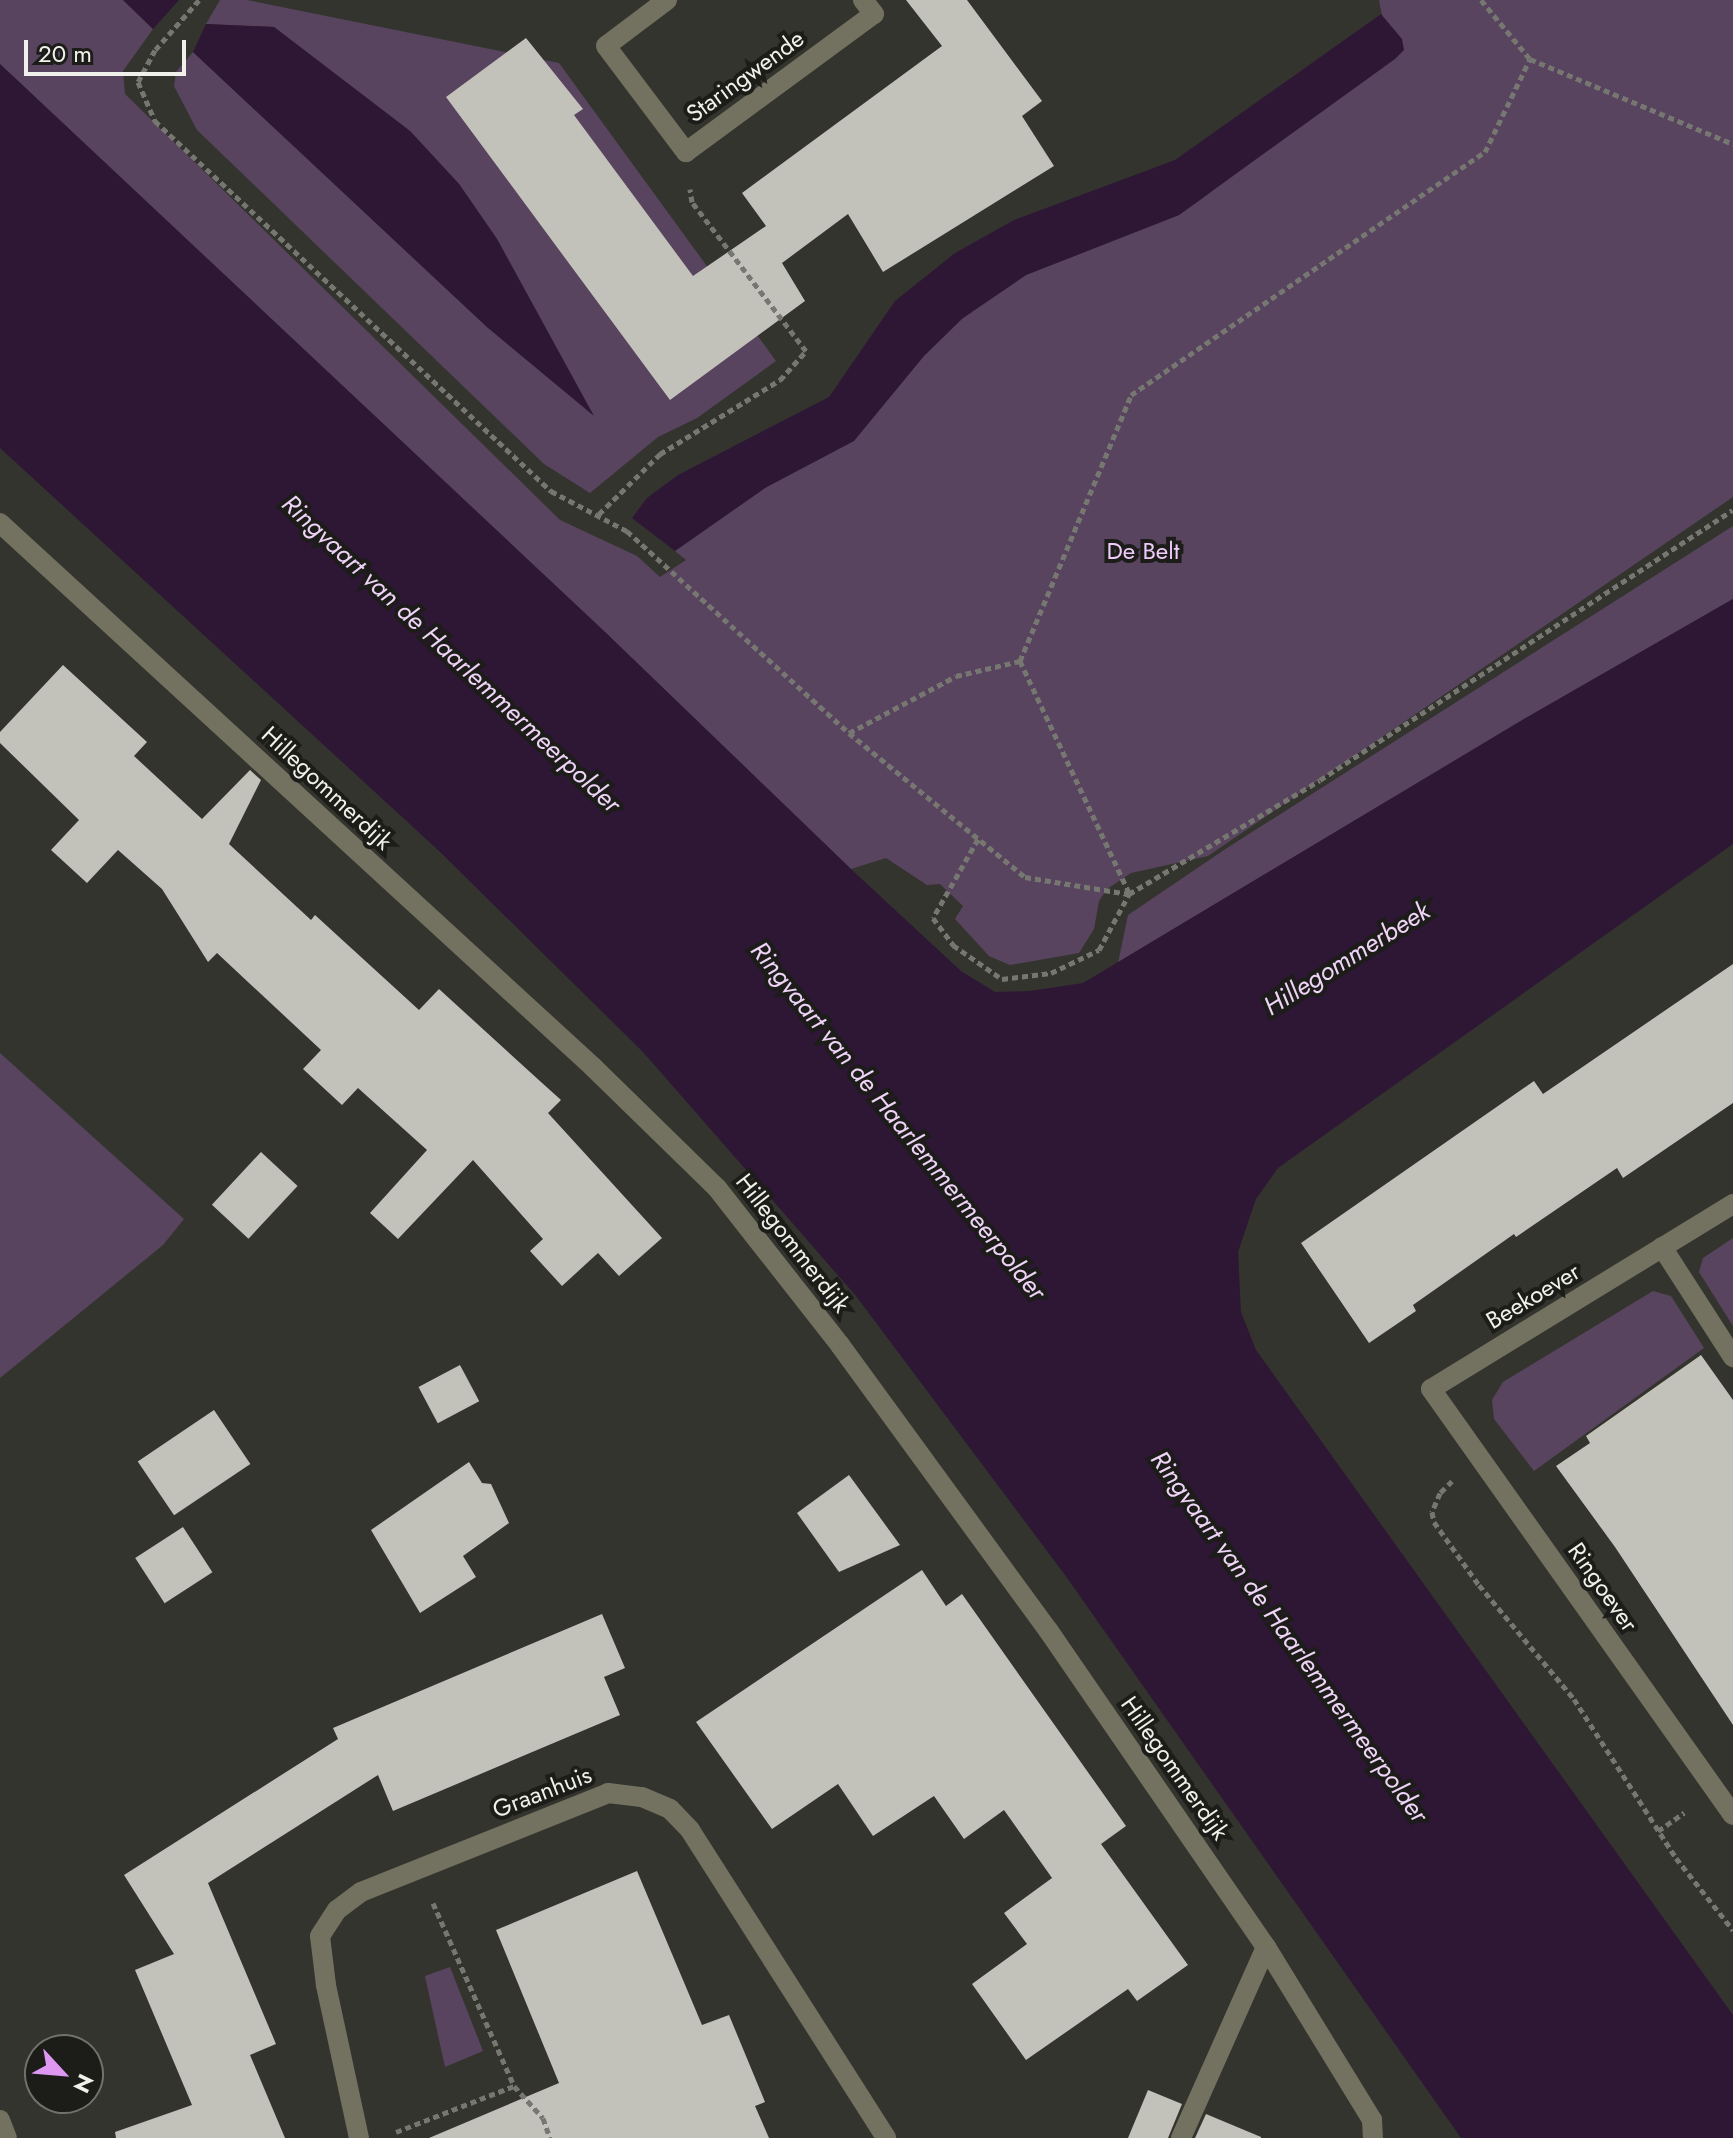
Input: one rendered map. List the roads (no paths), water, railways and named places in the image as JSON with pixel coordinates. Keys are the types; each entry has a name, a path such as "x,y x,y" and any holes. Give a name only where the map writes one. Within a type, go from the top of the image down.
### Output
{"street":[{"name":"Staringwende","path":"667,0 606,46 686,152 874,14 863,0"},
{"name":"Hillegommerdijk","path":"0,523 593,1067 717,1188 840,1345 1048,1630 1266,1947 1372,2120 1373,2138"},
{"name":"Beekoever","path":"1431,1389 1733,1204"},
{"path":"1662,1247 1733,1357"},
{"name":"Ringoever","path":"1431,1389 1733,1815"},
{"name":"Graanhuis","path":"359,2138 326,1985 320,1936 337,1910 361,1892 608,1793 642,1797 670,1809 690,1830 886,2138"},
{"path":"1181,2138 1266,1947"},
{"path":"0,2120 7,2138"}],"water":[{"path":"123,0 179,0 153,29"},
{"path":"1381,14 1402,39 1404,50 1395,59 1179,215 1026,275 963,318 924,356 854,441 765,488 675,551 632,518 647,498 678,475 829,397 895,301 955,253 1014,220 1175,160"},
{"path":"206,24 274,27 410,131 459,184 497,239 594,416 487,327 193,52"},
{"path":"0,64 605,632 851,869 961,971 995,992 1030,991 1083,983 1524,719 1733,599 1733,844 1278,1168 1256,1199 1238,1252 1241,1312 1256,1350 1733,2015 1733,2138 1461,2138 1065,1575 856,1296 643,1052 438,850 0,448"}],"park label":[{"name":"De Belt","path":"1143,551"}],"water label":[{"name":"Ringvaart van de Haarlemmermeerpolder","path":"451,654"},
{"name":"Hillegommerbeek","path":"1347,959"},
{"name":"Ringvaart van de Haarlemmermeerpolder","path":"898,1121"},
{"name":"Ringvaart van de Haarlemmermeerpolder","path":"1289,1637"}]}
